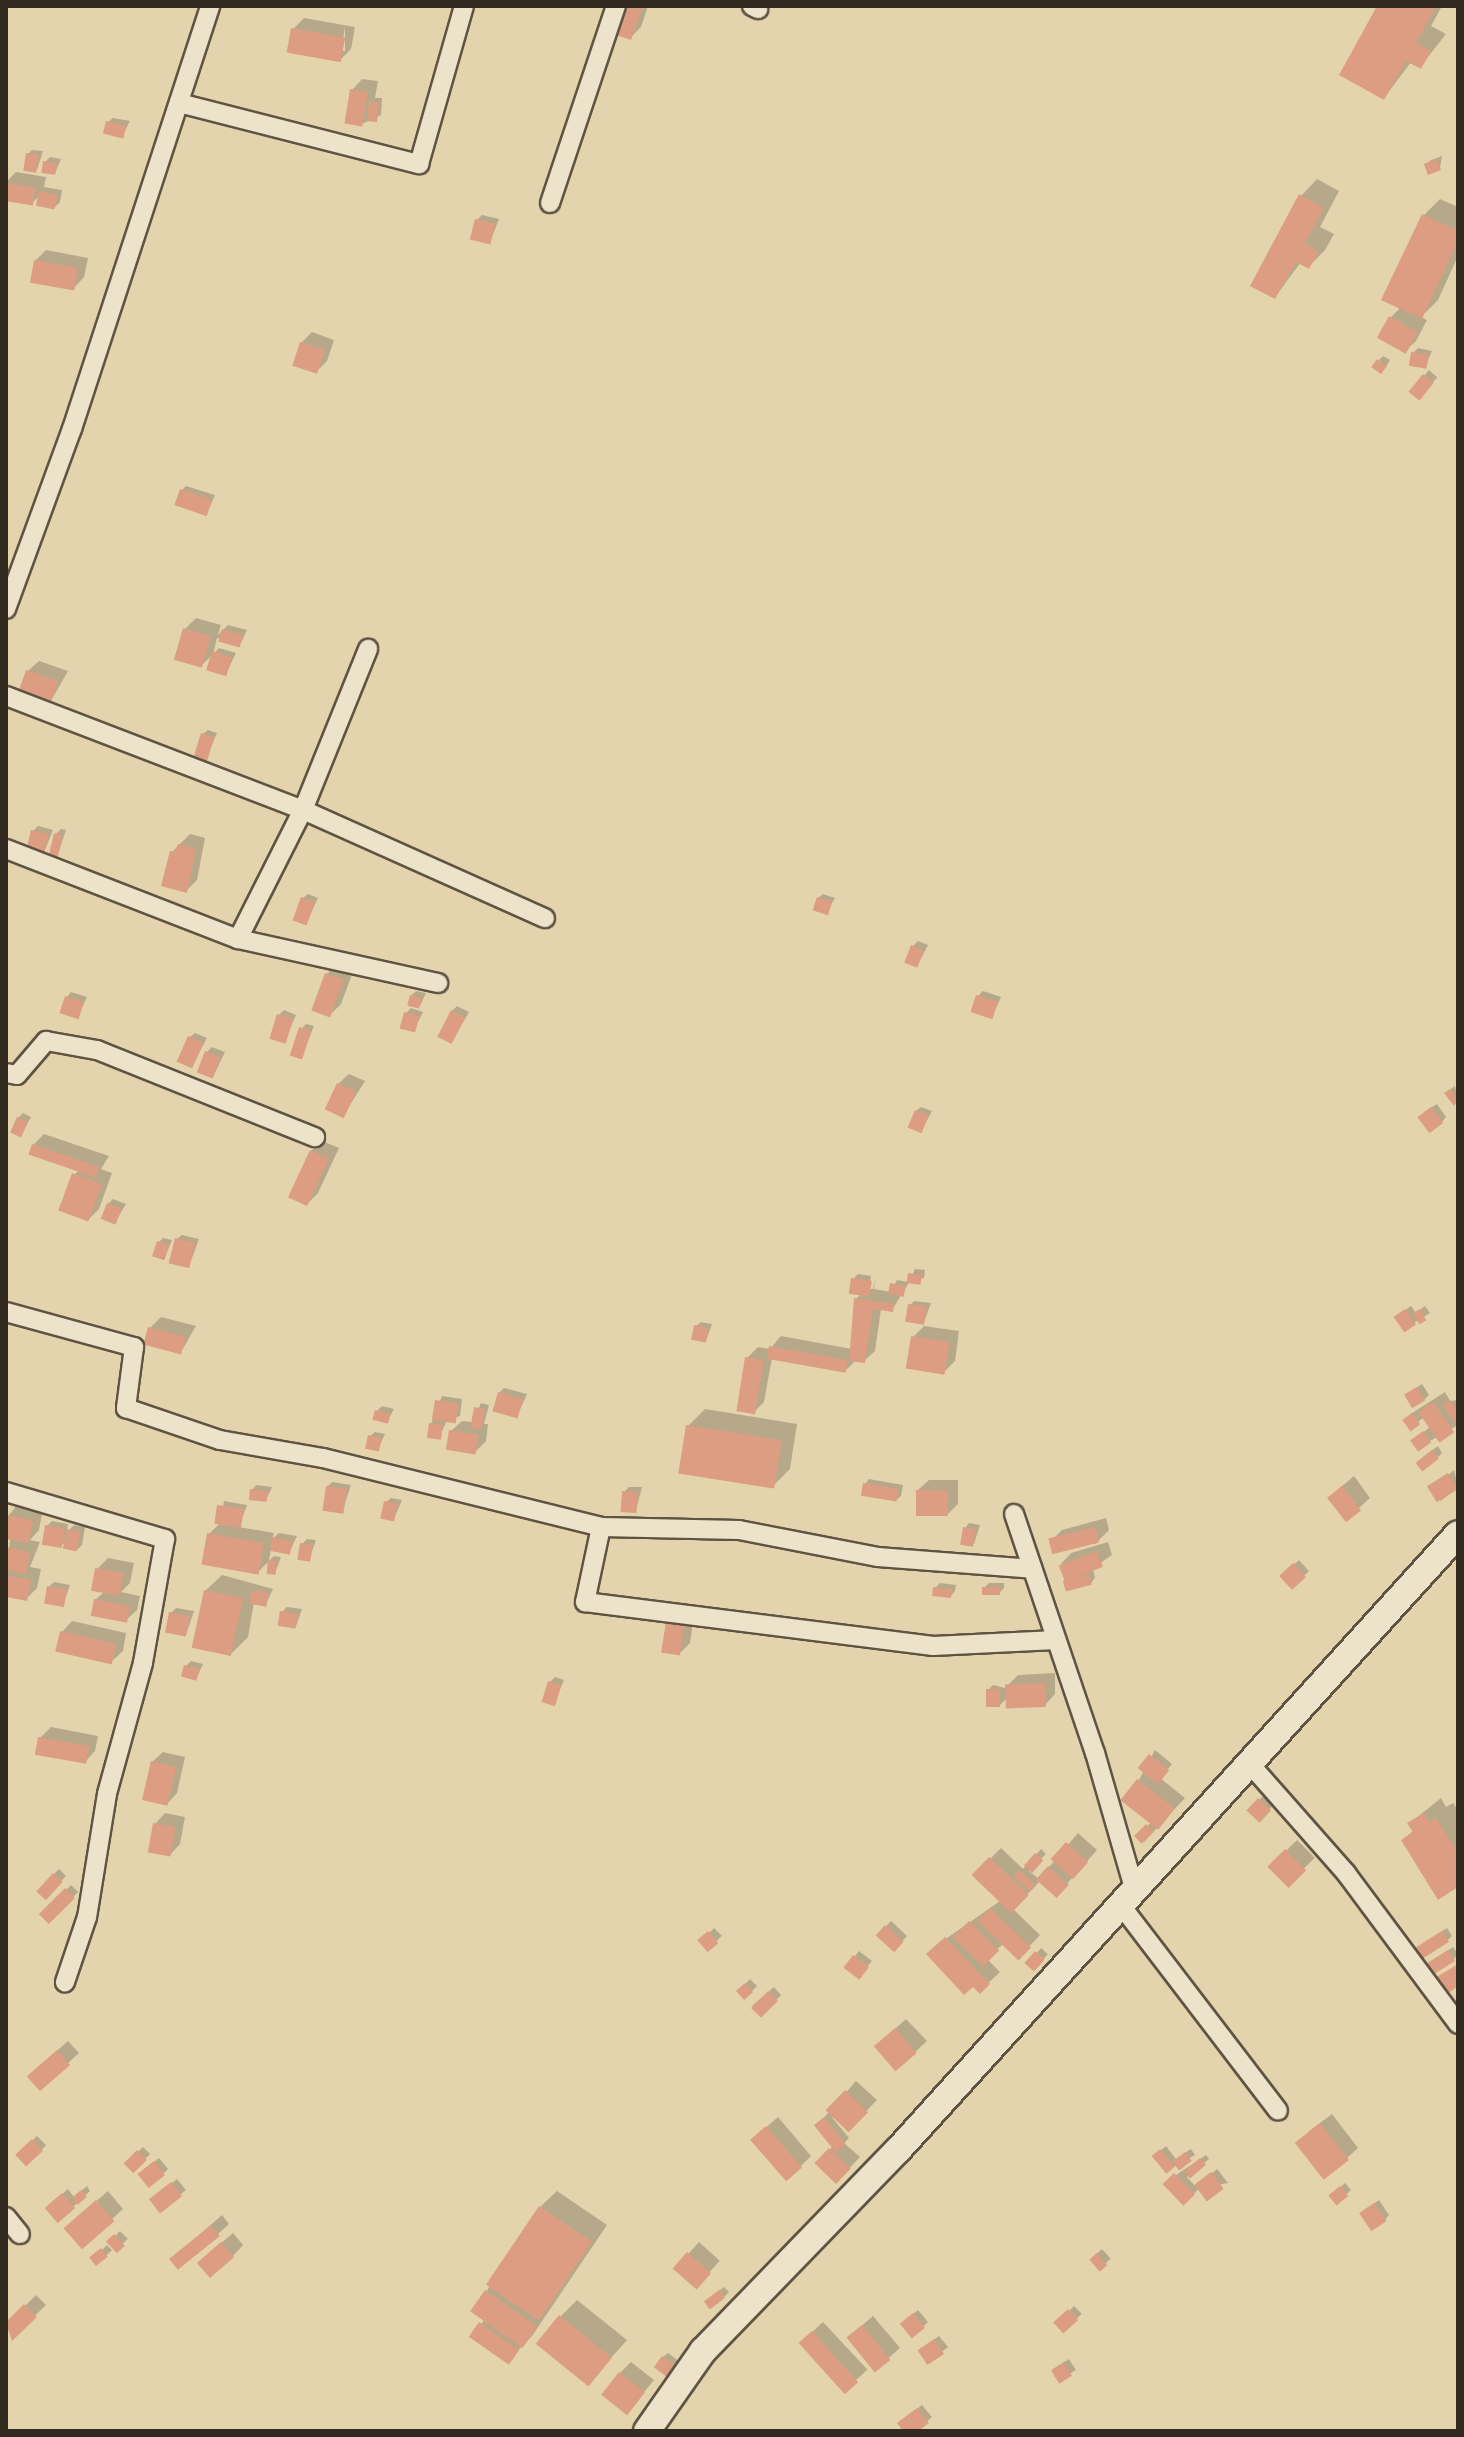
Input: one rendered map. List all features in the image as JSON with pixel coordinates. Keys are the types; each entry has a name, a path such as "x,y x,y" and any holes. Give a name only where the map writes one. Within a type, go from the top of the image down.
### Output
{"street":[{"path":"6,609 72,429 210,6"},
{"path":"179,103 419,164 464,6"},
{"path":"550,203 616,6"},
{"path":"238,939 303,810 368,649"},
{"path":"6,696 303,810 545,918"},
{"path":"6,849 238,939 438,983"},
{"path":"6,1073 17,1075 46,1041 97,1050 315,1137"},
{"path":"6,1312 134,1347 126,1408 220,1440 323,1458 601,1527 739,1530 878,1557 1033,1569"},
{"path":"6,1492 165,1539 143,1663 107,1794 87,1917 65,1982"},
{"path":"1014,1514 1056,1640 1127,1896 1278,2111"},
{"path":"601,1527 585,1602 933,1646 1056,1640"},
{"path":"647,2431 703,2351 898,2150 1249,1763 1453,1549"},
{"path":"1249,1763 1346,1873 1458,2024"},
{"path":"6,2217 20,2234"}],"building":[{"path":"622,6 643,6 631,40 613,34"},
{"path":"1377,6 1436,6 1416,43 1431,51 1421,69 1406,61 1384,100 1339,75"},
{"path":"291,28 345,38 341,62 287,53"},
{"path":"350,89 368,92 362,126 345,124"},
{"path":"369,102 379,103 377,122 367,121"},
{"path":"106,121 126,126 123,139 103,134"},
{"path":"26,153 39,155 36,173 23,171"},
{"path":"1437,159 1441,170 1428,175 1424,164"},
{"path":"43,161 57,163 55,175 41,173"},
{"path":"6,183 36,188 33,205 6,201"},
{"path":"39,191 58,195 54,210 36,206"},
{"path":"1299,194 1324,208 1305,243 1319,251 1309,269 1296,262 1275,299 1250,286"},
{"path":"1422,214 1458,231 1458,241 1422,319 1381,300"},
{"path":"475,219 495,224 490,244 470,239"},
{"path":"34,260 78,268 74,290 30,283"},
{"path":"1389,316 1418,332 1406,354 1377,338"},
{"path":"300,342 325,350 317,374 292,366"},
{"path":"1411,352 1429,355 1427,369 1409,366"},
{"path":"1377,359 1387,366 1381,374 1371,367"},
{"path":"1423,374 1434,383 1419,401 1409,392"},
{"path":"180,489 212,500 207,516 174,505"},
{"path":"183,628 211,636 202,668 174,660"},
{"path":"222,629 243,635 240,648 218,641"},
{"path":"212,651 232,657 226,676 206,670"},
{"path":"26,670 58,681 51,701 19,690"},
{"path":"201,733 214,737 207,762 193,758"},
{"path":"31,830 49,834 44,854 27,849"},
{"path":"54,833 63,835 57,859 48,857"},
{"path":"178,844 196,849 187,893 161,886 170,851 175,852"},
{"path":"301,897 315,902 307,926 292,920"},
{"path":"817,897 832,902 828,915 813,910"},
{"path":"911,945 924,950 917,968 904,963"},
{"path":"325,973 344,980 330,1017 311,1011"},
{"path":"410,995 422,998 419,1009 407,1006"},
{"path":"976,995 998,1002 992,1019 970,1012"},
{"path":"65,996 84,1002 78,1019 59,1013"},
{"path":"451,1010 465,1017 452,1044 437,1037"},
{"path":"404,1012 419,1016 415,1033 400,1028"},
{"path":"277,1014 293,1019 286,1044 269,1039"},
{"path":"299,1027 311,1031 302,1060 290,1056"},
{"path":"188,1036 204,1043 192,1068 177,1062"},
{"path":"205,1051 221,1057 213,1079 197,1072"},
{"path":"337,1083 356,1092 344,1118 325,1109"},
{"path":"1450,1089 1458,1100 1454,1106 1444,1093"},
{"path":"1431,1107 1443,1123 1429,1133 1417,1117"},
{"path":"915,1110 929,1116 921,1133 908,1127"},
{"path":"17,1117 28,1122 21,1137 10,1133"},
{"path":"32,1144 99,1167 96,1178 28,1154"},
{"path":"310,1150 329,1159 307,1206 288,1197"},
{"path":"72,1173 102,1184 88,1222 58,1211"},
{"path":"107,1203 122,1209 115,1225 101,1219"},
{"path":"175,1238 195,1243 189,1268 169,1263"},
{"path":"157,1241 169,1245 164,1260 152,1256"},
{"path":"908,1273 922,1275 920,1285 907,1283"},
{"path":"851,1278 872,1281 870,1297 849,1294"},
{"path":"890,1283 906,1286 904,1297 888,1294"},
{"path":"854,1298 894,1304 893,1312 873,1309 865,1363 849,1361"},
{"path":"908,1304 927,1307 924,1325 905,1322"},
{"path":"1405,1309 1416,1325 1404,1333 1394,1317"},
{"path":"1420,1309 1426,1320 1419,1324 1413,1313"},
{"path":"694,1325 709,1328 706,1343 691,1340"},
{"path":"148,1327 186,1337 181,1354 143,1344"},
{"path":"911,1336 950,1342 944,1375 906,1369"},
{"path":"769,1346 848,1360 846,1373 767,1359"},
{"path":"745,1357 764,1360 755,1414 736,1411"},
{"path":"1417,1387 1425,1401 1412,1408 1404,1394"},
{"path":"498,1392 523,1399 517,1418 492,1411"},
{"path":"435,1400 459,1404 456,1424 432,1420"},
{"path":"1450,1400 1458,1411 1456,1424 1442,1405"},
{"path":"1433,1402 1454,1432 1439,1443 1418,1412"},
{"path":"474,1407 485,1409 481,1430 470,1428"},
{"path":"375,1410 390,1414 388,1424 372,1420"},
{"path":"1412,1413 1420,1424 1411,1431 1402,1420"},
{"path":"429,1423 443,1425 441,1440 427,1438"},
{"path":"686,1425 782,1440 774,1489 678,1473"},
{"path":"449,1430 479,1435 476,1454 446,1450"},
{"path":"1423,1431 1431,1442 1418,1452 1410,1440"},
{"path":"368,1435 382,1438 379,1452 365,1449"},
{"path":"1432,1450 1439,1459 1422,1472 1415,1463"},
{"path":"1448,1473 1458,1489 1437,1502 1427,1486"},
{"path":"863,1483 899,1489 897,1501 861,1496"},
{"path":"326,1486 347,1489 343,1514 323,1511"},
{"path":"1342,1486 1361,1510 1346,1522 1327,1498"},
{"path":"250,1489 268,1491 267,1502 249,1500"},
{"path":"916,1490 948,1490 948,1516 916,1516"},
{"path":"622,1491 638,1492 636,1513 621,1512"},
{"path":"384,1501 398,1504 394,1522 380,1519"},
{"path":"217,1505 244,1509 241,1528 214,1524"},
{"path":"6,1515 33,1520 29,1543 6,1539"},
{"path":"45,1525 65,1528 62,1548 42,1545"},
{"path":"963,1527 976,1529 973,1547 960,1545"},
{"path":"1095,1527 1099,1543 1052,1554 1048,1539"},
{"path":"67,1529 81,1532 77,1551 63,1549"},
{"path":"207,1533 264,1543 259,1575 201,1565"},
{"path":"272,1537 293,1541 290,1555 269,1551"},
{"path":"300,1543 313,1545 310,1562 297,1560"},
{"path":"6,1547 30,1552 26,1574 6,1570"},
{"path":"1097,1551 1103,1567 1065,1582 1059,1566"},
{"path":"268,1560 277,1561 275,1575 267,1574"},
{"path":"1293,1563 1306,1577 1292,1590 1279,1576"},
{"path":"95,1568 124,1573 120,1596 91,1591"},
{"path":"1089,1574 1092,1585 1066,1592 1063,1581"},
{"path":"6,1575 31,1580 27,1601 6,1597"},
{"path":"47,1586 67,1589 64,1607 44,1604"},
{"path":"933,1587 952,1589 951,1598 932,1596"},
{"path":"982,1587 1000,1587 1000,1595 982,1595"},
{"path":"204,1590 243,1598 231,1656 192,1648"},
{"path":"252,1590 269,1593 266,1607 250,1604"},
{"path":"94,1599 130,1606 127,1623 91,1616"},
{"path":"280,1611 298,1614 295,1629 278,1626"},
{"path":"169,1612 190,1616 186,1637 165,1633"},
{"path":"666,1622 685,1625 680,1656 661,1653"},
{"path":"60,1631 117,1644 112,1665 55,1651"},
{"path":"184,1665 199,1669 196,1681 181,1677"},
{"path":"548,1681 561,1685 555,1706 542,1702"},
{"path":"1045,1683 1046,1707 1006,1708 1005,1684"},
{"path":"986,1689 1000,1689 1000,1707 986,1707"},
{"path":"38,1737 89,1746 86,1764 35,1755"},
{"path":"1149,1754 1169,1770 1158,1784 1138,1768"},
{"path":"151,1761 176,1767 167,1806 142,1800"},
{"path":"1137,1779 1175,1809 1158,1830 1120,1800"},
{"path":"1258,1798 1271,1810 1260,1823 1246,1810"},
{"path":"1424,1813 1429,1822 1436,1818 1458,1852 1458,1887 1438,1900 1401,1840 1413,1832 1407,1823"},
{"path":"153,1823 176,1827 170,1857 148,1853"},
{"path":"1146,1824 1154,1832 1142,1844 1134,1836"},
{"path":"1066,1842 1088,1862 1073,1879 1051,1859"},
{"path":"1285,1849 1306,1870 1289,1888 1267,1867"},
{"path":"1035,1853 1043,1860 1032,1873 1024,1866"},
{"path":"989,1857 1029,1895 1011,1913 972,1875"},
{"path":"1048,1866 1069,1885 1057,1898 1036,1879"},
{"path":"1019,1870 1036,1886 1030,1892 1014,1876"},
{"path":"53,1873 63,1882 46,1900 36,1892"},
{"path":"65,1888 75,1898 49,1924 39,1914"},
{"path":"990,1908 1031,1948 1018,1961 977,1921"},
{"path":"969,1921 999,1950 983,1967 953,1938"},
{"path":"885,1925 904,1942 894,1952 876,1935"},
{"path":"708,1931 718,1943 708,1952 697,1940"},
{"path":"1442,1931 1449,1942 1423,1958 1416,1947"},
{"path":"945,1937 990,1984 980,1994 973,1987 964,1995 926,1954"},
{"path":"1448,1950 1455,1961 1429,1977 1423,1966"},
{"path":"1035,1951 1045,1960 1034,1972 1024,1963"},
{"path":"853,1955 869,1967 859,1980 843,1968"},
{"path":"1458,1964 1458,1986 1446,1995 1435,1978"},
{"path":"745,1983 753,1992 744,2000 736,1991"},
{"path":"768,1991 778,2001 761,2018 751,2008"},
{"path":"895,2028 917,2053 896,2071 874,2046"},
{"path":"57,2050 70,2065 40,2091 27,2076"},
{"path":"845,2090 868,2112 849,2132 826,2110"},
{"path":"824,2117 846,2144 836,2152 814,2125"},
{"path":"1320,2123 1349,2160 1324,2180 1295,2143"},
{"path":"766,2126 802,2168 786,2181 750,2140"},
{"path":"32,2139 43,2151 26,2166 15,2155"},
{"path":"829,2148 851,2169 836,2184 814,2163"},
{"path":"1160,2149 1175,2167 1166,2174 1152,2156"},
{"path":"137,2150 147,2160 133,2173 124,2163"},
{"path":"1185,2152 1192,2161 1179,2171 1172,2162"},
{"path":"1200,2158 1206,2165 1190,2179 1184,2172"},
{"path":"154,2161 165,2175 149,2188 137,2174"},
{"path":"1211,2172 1224,2189 1207,2201 1194,2185"},
{"path":"1174,2173 1195,2195 1183,2206 1162,2184"},
{"path":"171,2182 182,2196 160,2213 149,2199"},
{"path":"1340,2186 1348,2196 1337,2206 1328,2195"},
{"path":"81,2190 87,2197 78,2205 72,2198"},
{"path":"62,2193 75,2208 58,2223 45,2208"},
{"path":"96,2200 114,2221 82,2249 64,2228"},
{"path":"1374,2203 1386,2221 1371,2231 1359,2213"},
{"path":"539,2206 592,2242 539,2321 486,2285"},
{"path":"211,2225 220,2236 178,2270 169,2259"},
{"path":"114,2234 125,2246 117,2253 106,2242"},
{"path":"221,2242 234,2257 210,2278 197,2263"},
{"path":"101,2248 108,2257 96,2266 89,2257"},
{"path":"687,2252 711,2273 697,2290 673,2269"},
{"path":"1097,2253 1107,2265 1100,2272 1089,2259"},
{"path":"485,2290 537,2327 523,2348 470,2311"},
{"path":"719,2290 725,2298 710,2309 704,2301"},
{"path":"24,2304 37,2317 12,2341 6,2322"},
{"path":"1068,2309 1078,2320 1063,2334 1053,2322"},
{"path":"913,2313 925,2328 912,2338 900,2324"},
{"path":"559,2315 612,2358 589,2387 536,2344"},
{"path":"479,2322 519,2350 509,2365 469,2337"},
{"path":"862,2325 890,2360 875,2373 846,2338"},
{"path":"812,2331 858,2382 845,2394 799,2343"},
{"path":"934,2339 944,2354 927,2365 917,2350"},
{"path":"662,2356 677,2367 669,2378 654,2367"},
{"path":"1064,2363 1072,2376 1059,2384 1051,2371"},
{"path":"619,2372 645,2392 627,2415 601,2395"},
{"path":"917,2408 929,2423 918,2431 903,2431 897,2423"}]}
